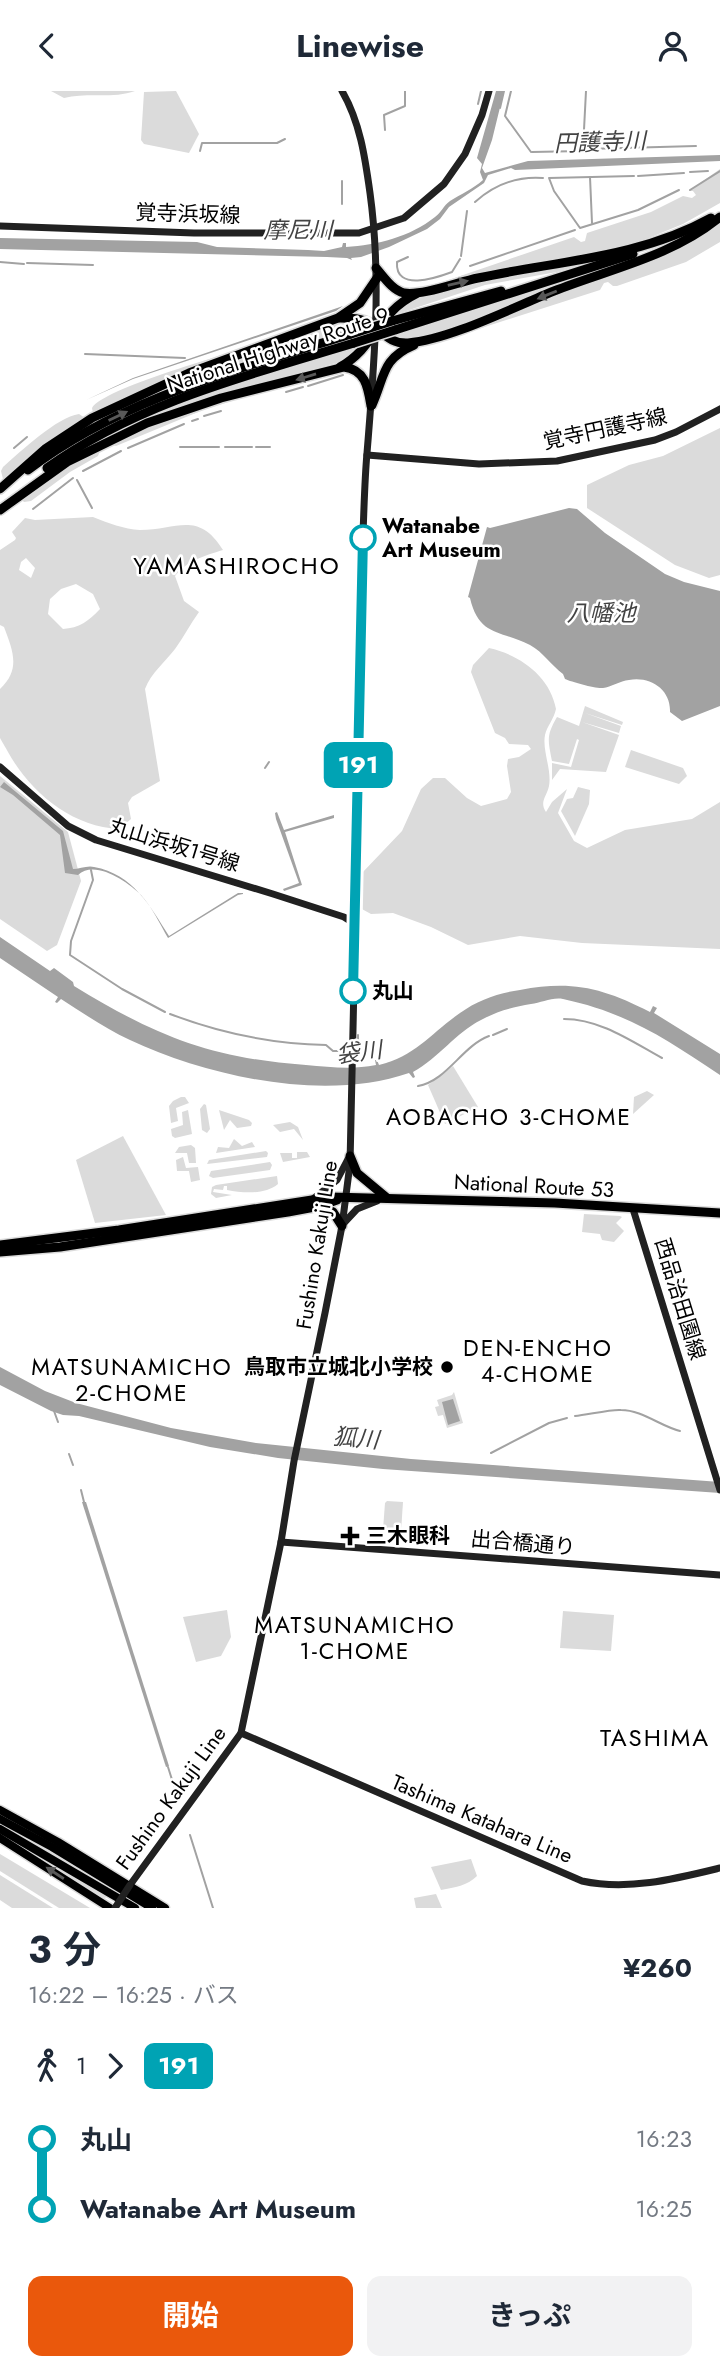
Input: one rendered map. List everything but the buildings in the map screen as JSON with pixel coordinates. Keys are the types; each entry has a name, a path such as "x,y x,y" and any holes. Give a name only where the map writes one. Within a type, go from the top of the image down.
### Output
{"highway":[{"name":"National Highway Route 9","path":"0,491 52,453 124,413 187,387 393,325 461,300 587,269 669,240 720,214"},
{"path":"0,508 57,468 135,428 200,404 340,366 363,350 398,305 418,293 487,276 581,261 636,248 682,232 720,214"},
{"path":"371,406 383,371 392,359 405,349 645,258 684,240 720,214"},
{"path":"0,491 30,461 61,437 114,406 205,366 338,318 360,303 376,273 397,290 418,293"},
{"path":"338,318 365,321 387,338 402,342 442,334"},
{"name":"National Highway Route 9","path":"0,508 62,457 126,422 202,391 352,338"},
{"path":"340,366 356,369 360,374 367,385 371,406"},
{"path":"350,1156 357,1173 388,1198"},
{"name":"National Route 53","path":"0,1252 60,1247 320,1206 346,1197"},
{"name":"National Route 53","path":"0,1245 118,1230 312,1199 346,1197 555,1203 720,1213"},
{"path":"320,1206 333,1212 342,1226"}],"main road":[{"name":"Fushino Kakuji Line","path":"115,1908 241,1733 281,1542 294,1461 346,1197 352,1091 362,554 377,329 375,228 362,139 342,91"},
{"name":"覚寺浜坂線","path":"0,226 194,233 359,233 404,218 444,184 465,154 489,91"},
{"name":"覚寺円護寺線","path":"367,455 479,464 557,461 655,440 720,409"},
{"name":"丸山浜坂1号線","path":"0,767 68,826 96,840 344,917 355,924"},
{"path":"312,1199 337,1180 350,1156"},
{"path":"342,1226 360,1206 388,1198"},
{"name":"西品治田園線","path":"633,1209 720,1490"},
{"name":"出合橋通り","path":"281,1542 720,1575"},
{"name":"Tashima Katahara Line","path":"241,1733 582,1881 603,1885 631,1885 720,1868"},
{"path":"0,1810 132,1883 165,1908"},
{"path":"0,1819 52,1847 152,1908"},
{"path":"0,1829 135,1908"},
{"path":"0,1837 110,1908"}],"shaded area":[{"path":"51,91 135,91 118,95 64,98"},
{"path":"176,91 199,134 189,153 144,144 141,140 144,92"},
{"path":"720,169 720,203 683,224 639,242 608,252 425,288 574,237 581,242 585,241 587,233 651,212 683,196 692,198 696,195 689,191"},
{"path":"720,222 720,242 686,262 617,286 604,283 600,290 469,332 460,332 574,287"},
{"path":"580,265 557,272 485,285 391,316 411,300 445,288"},
{"path":"563,281 571,281 457,328 410,337 391,336"},
{"path":"342,321 353,322 359,326 156,393 158,389"},
{"path":"250,346 149,387 86,419 28,459 0,484 3,467 60,421 79,414 85,418 93,413 92,408 101,400 140,382"},
{"path":"358,346 343,361 191,403 98,441 129,425 193,399"},
{"path":"260,392 203,410 116,446 109,444 101,448 98,456 70,472 31,501 24,502 21,499 74,462 118,439 188,412"},
{"path":"720,428 720,575 709,578 675,565 587,508 587,485 629,465 663,456"},
{"path":"93,517 140,530 196,526 214,538 223,550 191,562 175,576 184,601 199,612 145,689 160,781 132,797 128,803 131,819 119,829 85,822 54,805 28,781 0,738 0,689 11,674 13,659 4,627 0,625 0,550 15,540 12,532 25,518 35,520","holes":["26,558 35,568 31,578 19,570 21,562","76,584 93,594 100,609 83,623 63,629 48,614 50,599 61,589"]},
{"path":"489,648 512,656 532,669 553,697 556,709 544,741 550,780 543,805 546,812 552,802 567,789 558,813 574,841 587,848 625,830 692,819 720,802 720,949 582,943 520,936 468,945 393,913 371,914 360,908 362,873 402,831 421,789 433,778 445,778 467,798 481,806 507,799 511,792 508,759 519,757 531,749 528,745 509,744 505,738 495,733 471,672 473,665"},
{"path":"585,706 623,722 622,725 585,713 621,726 619,733 582,722 619,735 606,772 560,769 552,780 552,763 571,767 579,740 577,739 569,764 552,761 549,743 551,729 557,717 579,726"},
{"path":"631,750 683,768 687,776 679,784 625,767"},
{"path":"0,776 68,832 81,881 57,945 47,951 0,919"},
{"path":"578,787 590,790 589,804 575,836 561,811 567,799 573,798"},
{"path":"453,1066 478,1107 445,1124 428,1085"},
{"path":"647,1091 654,1095 633,1114 634,1097"},
{"path":"185,1097 189,1103 176,1108 178,1121 171,1123 169,1106"},
{"path":"204,1104 210,1129 207,1133 202,1130 200,1109"},
{"path":"188,1110 192,1134 175,1138 171,1129 183,1125 182,1112"},
{"path":"219,1110 249,1120 251,1126 237,1128 230,1120 224,1130"},
{"path":"290,1122 298,1127 303,1140 294,1129 280,1132 273,1125"},
{"path":"123,1136 166,1215 95,1223 76,1160"},
{"path":"234,1139 242,1146 252,1142 255,1147 216,1153 218,1147 229,1148"},
{"path":"191,1145 195,1148 196,1163 189,1163 187,1153 175,1153 179,1147"},
{"path":"266,1151 267,1157 207,1164 209,1160"},
{"path":"297,1152 307,1152 310,1157 283,1162 280,1153 292,1153 292,1158 297,1158"},
{"path":"183,1157 186,1168 198,1167 200,1180 191,1182 189,1171 177,1171 176,1160"},
{"path":"270,1162 270,1170 213,1178 209,1176 211,1171"},
{"path":"277,1176 278,1184 267,1190 240,1192 227,1190 227,1186 224,1186 223,1190 214,1189 213,1192 232,1195 216,1198 211,1194 212,1187 216,1185"},
{"path":"584,1214 620,1216 622,1217 616,1223 624,1231 614,1242 602,1240 600,1234 582,1232"},
{"path":"454,1392 463,1423 447,1428 443,1415 438,1416 435,1407 439,1406 437,1400"},
{"path":"387,1501 403,1502 401,1532 383,1530"},
{"path":"227,1610 231,1637 221,1656 196,1662 183,1617"},
{"path":"563,1611 614,1615 611,1651 560,1648"},
{"path":"14,1842 107,1896 105,1898 90,1891"},
{"path":"0,1854 90,1908 59,1908 0,1871"},
{"path":"471,1859 477,1876 465,1884 441,1890 431,1867"},
{"path":"0,1875 53,1908 12,1908 0,1900"},
{"path":"436,1894 442,1908 416,1908 414,1898"}],"water":[{"path":"496,91 504,91 482,168 485,173 528,161 720,155 720,161 515,170 511,168 488,175 484,183 449,207 440,219 427,229 389,247 351,258 352,260 327,257 0,249 0,238 197,242 217,247 324,251 342,247 343,243 346,243 346,247 393,239 425,224 450,201 483,180 480,172 482,164 477,158"},
{"path":"343,306 336,311 133,379 86,400 133,378"},
{"name":"八幡池","path":"569,508 577,509 605,533 665,574 720,591 720,706 682,721 670,712 667,697 652,683 637,679 600,688 565,679 535,648 492,631 479,620 468,597 487,527"},
{"path":"4,782 63,831 73,869 92,867 108,871 130,884 140,894 120,879 102,871 85,871 78,875 65,873 60,835 0,787"},
{"path":"277,812 284,830 334,815 334,818 285,832 302,885 284,891 283,889 299,883 276,819"},
{"path":"238,893 243,893 168,938 151,908 169,936"},
{"path":"0,937 50,971 54,968 73,982 74,986 131,1018 185,1042 241,1057 350,1068 376,1065 377,1060 379,1065 413,1050 474,1004 512,991 572,986 617,997 650,1012 653,1006 657,1008 654,1013 720,1054 720,1075 664,1039 627,1020 586,1005 559,999 511,1008 481,1020 413,1072 413,1078 409,1073 376,1081 305,1085 231,1074 161,1053 112,1031 61,999 55,1002 58,997 0,958"},
{"path":"0,1367 45,1391 76,1403 171,1428 256,1443 411,1459 720,1482 720,1493 383,1469 278,1458 210,1447 51,1411 0,1385"},
{"path":"453,1399 460,1421 448,1425 442,1402"},
{"path":"82,1502 86,1502 169,1766 166,1767"}],"waterway":[{"path":"385,130 384,115 405,106 405,91"},
{"path":"478,104 481,91"},
{"path":"500,108 504,91"},
{"path":"511,91 505,116 531,152"},
{"name":"円護寺川","path":"583,149 586,91"},
{"path":"200,151 202,143 277,143 285,139"},
{"name":"円護寺川","path":"587,149 696,146"},
{"name":"円護寺川","path":"532,152 582,151"},
{"path":"690,172 708,171"},
{"path":"690,190 720,171"},
{"path":"638,176 684,173"},
{"path":"634,176 549,178 554,191 580,228 638,210 679,190"},
{"path":"590,177 592,223"},
{"path":"475,202 506,183 543,178"},
{"path":"342,181 342,204"},
{"path":"461,256 467,211"},
{"path":"470,266 575,230"},
{"path":"408,257 397,262 398,271 402,277 418,281 452,272 460,259"},
{"path":"0,262 24,264"},
{"path":"27,263 93,265"},
{"path":"85,354 185,358"},
{"path":"308,386 343,375"},
{"path":"286,392 303,387"},
{"path":"204,416 221,411"},
{"path":"192,421 198,419"},
{"path":"128,448 184,424"},
{"path":"14,448 27,437"},
{"path":"180,447 219,447"},
{"path":"225,447 252,447"},
{"path":"256,447 270,447"},
{"path":"83,471 121,451"},
{"path":"33,509 73,478"},
{"path":"77,480 92,508"},
{"path":"265,768 269,762"},
{"path":"91,870 93,880 71,941 70,955 122,989 165,1012"},
{"name":"袋川","path":"170,1014 246,1036 326,1045 333,1051 346,1051"},
{"path":"564,1019 603,1027 662,1058"},
{"path":"493,1035 507,1029"},
{"name":"袋川","path":"358,1035 358,1052"},
{"path":"418,1086 438,1077 471,1047 489,1036"},
{"path":"575,1416 611,1410 629,1411 680,1431"},
{"path":"54,1411 58,1422"},
{"path":"491,1453 549,1423 567,1418"},
{"path":"69,1454 73,1465"},
{"path":"81,1490 84,1502"},
{"path":"168,1767 174,1786"},
{"path":"190,1835 213,1908"}],"bus line":[{"name":"191","path":"353,991 363,538"}],"place":[{"name":"Watanabe Art Museum","path":"363,538"},
{"name":"丸山","path":"353,991"},
{"name":"鳥取市立城北小学校","path":"447,1367"},
{"name":"三木眼科","path":"350,1536"}],"district":[{"name":"YAMASHIROCHO","path":"237,565"},
{"name":"AOBACHO 3-CHOME","path":"509,1117"},
{"name":"DEN-ENCHO 4-CHOME","path":"538,1361"},
{"name":"MATSUNAMICHO 2-CHOME","path":"132,1380"},
{"name":"MATSUNAMICHO 1-CHOME","path":"355,1638"},
{"name":"TASHIMA","path":"655,1737"}],"water label":[{"name":"摩尼川","path":"298,230"},
{"name":"狐川","path":"356,1438"}]}
